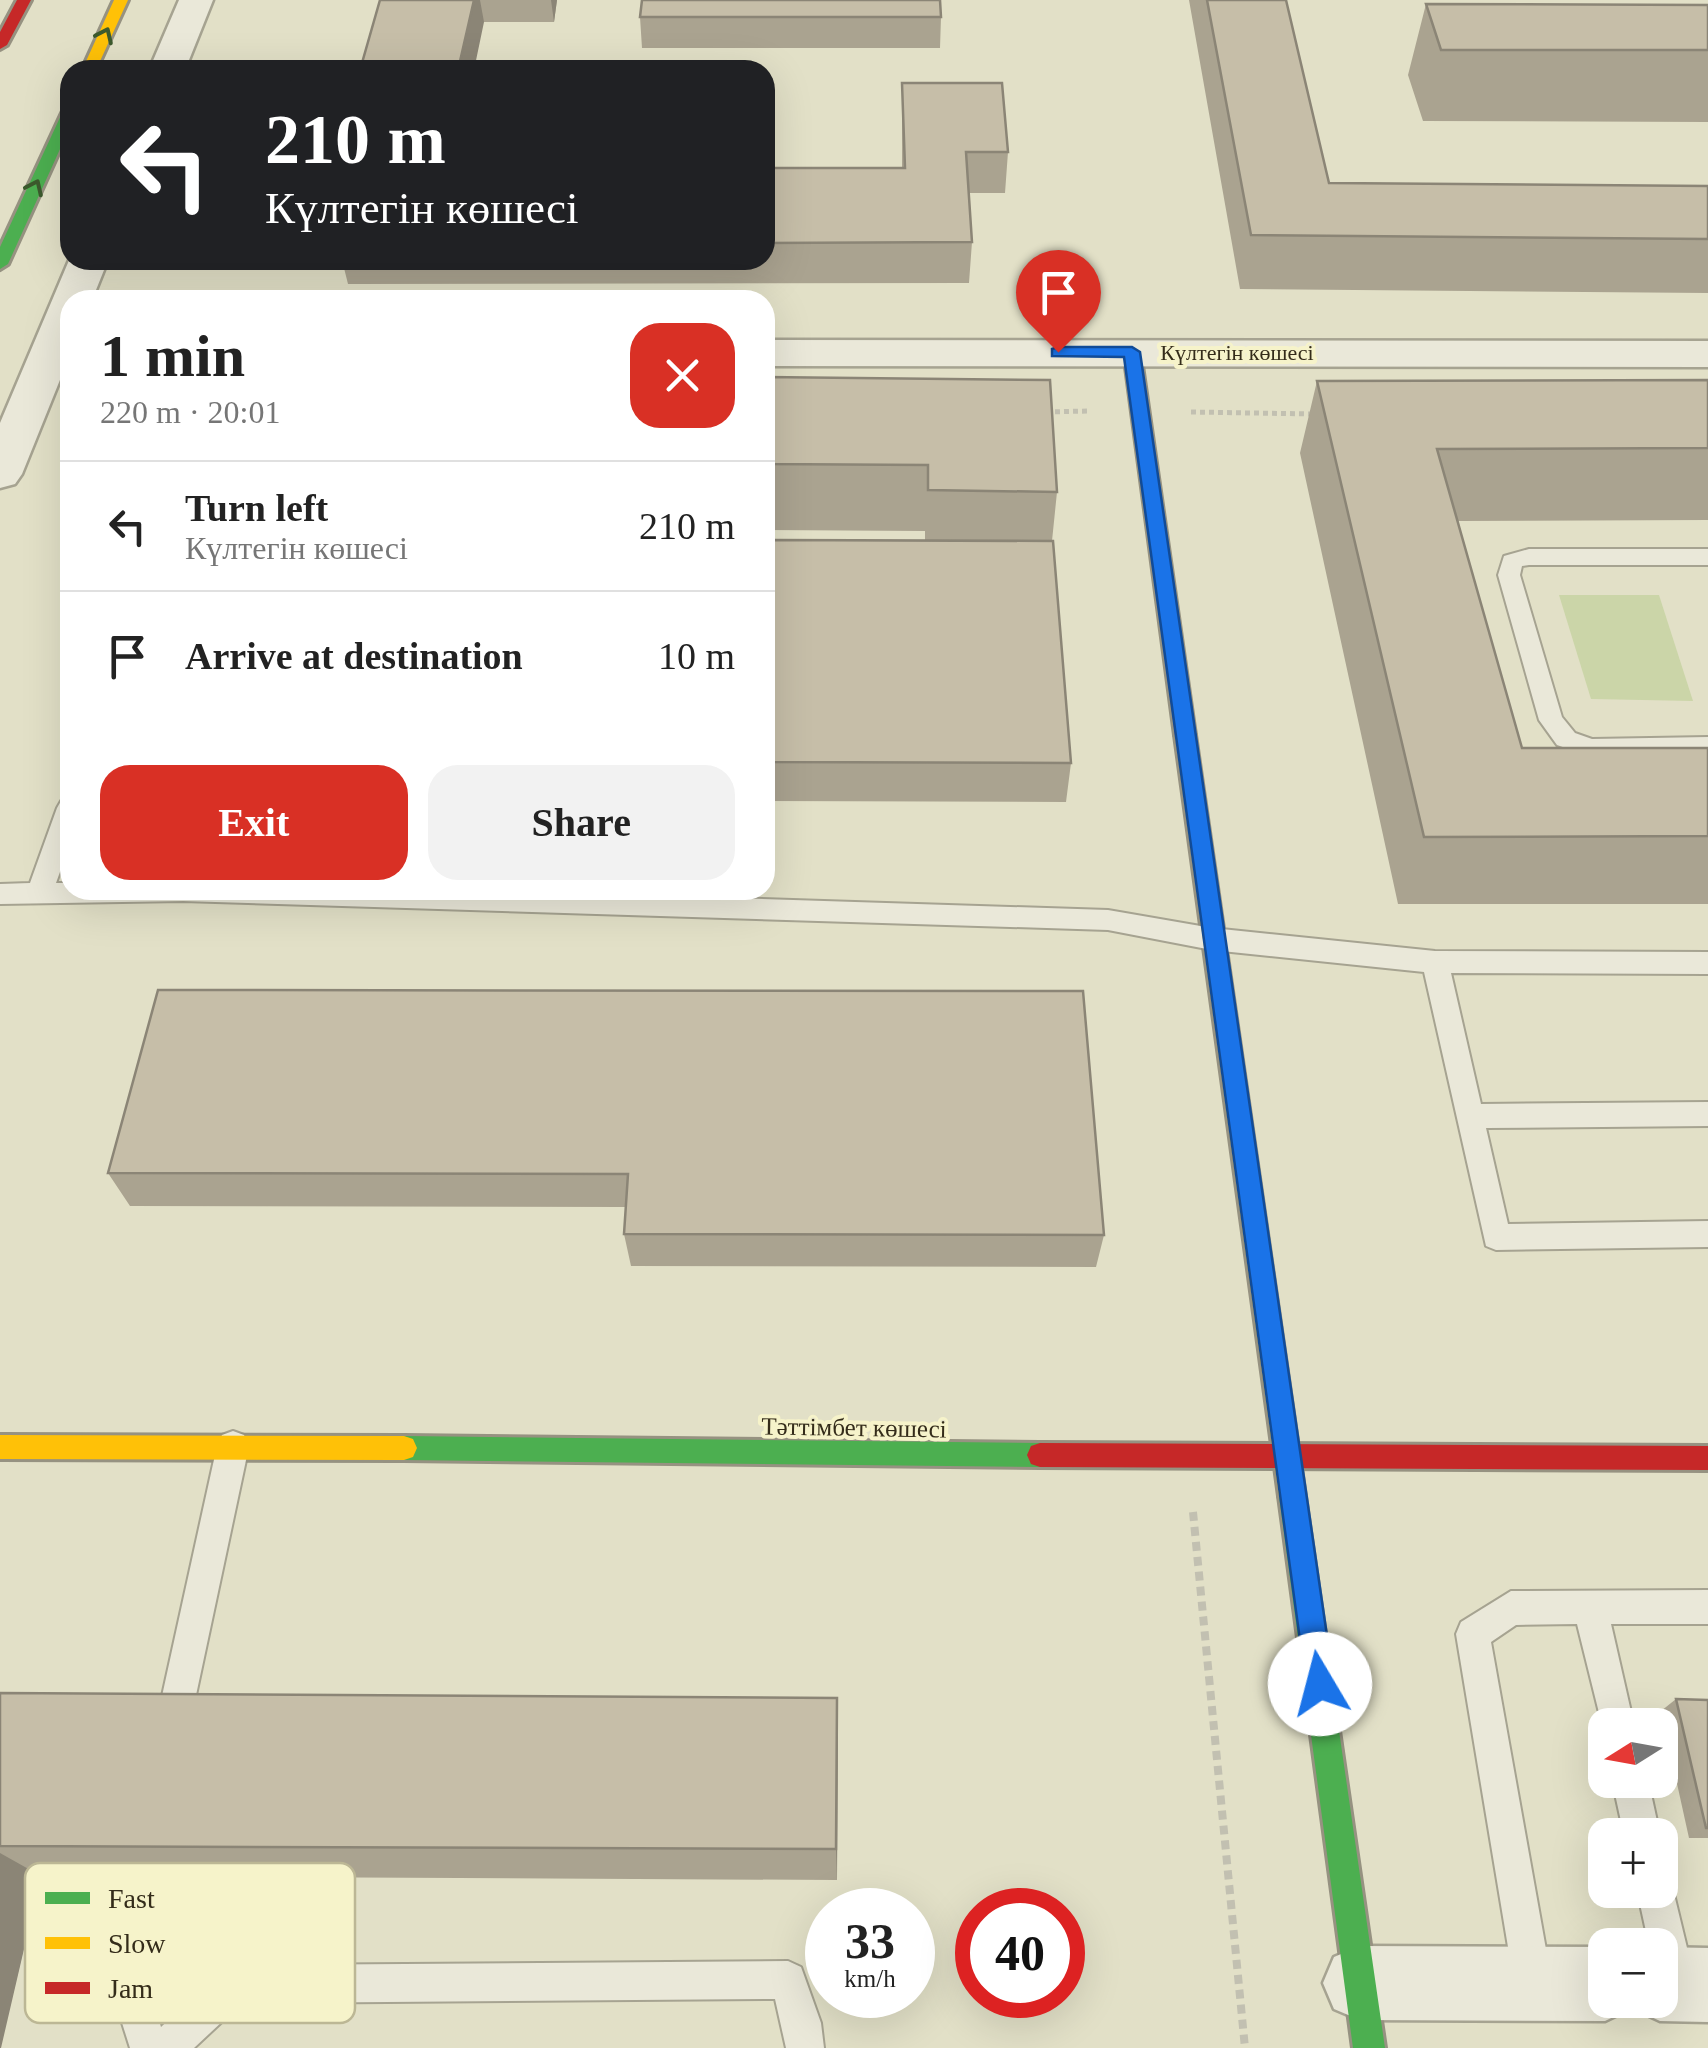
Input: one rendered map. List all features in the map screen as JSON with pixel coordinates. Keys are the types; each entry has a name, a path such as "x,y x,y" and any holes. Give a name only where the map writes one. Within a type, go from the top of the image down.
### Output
{"street":[{"path":"0,45 24,0"},
{"path":"94,60 121,0"},
{"path":"171,60 196,0"},
{"path":"0,264 60,134"},
{"name":"Күлтегін көшесі","path":"775,352 1708,354"},
{"path":"1132,352 1365,2016 1533,1984 1588,1984"},
{"path":"0,361 59,360 0,474"},
{"name":"Тәттімбет көшесі","path":"0,1448 233,1446 1290,1460 1708,1458"}],"lane":[{"path":"1708,557 1529,557 1512,561 1508,575 1552,720 1566,738 1591,748 1708,746"},
{"path":"40,892 60,836"},
{"path":"0,894 60,892"},
{"path":"623,900 1108,920 1212,940 1435,962 1708,963"},
{"path":"1435,962 1496,1237 1708,1234"},
{"path":"1468,1116 1708,1114"},
{"path":"164,1766 233,1446"},
{"path":"1533,1984 1473,1634 1511,1608 1708,1607"},
{"path":"1590,1608 1613,1708"},
{"path":"144,1863 156,1804"},
{"path":"1660,1908 1682,1985"},
{"path":"355,1983 788,1980 802,2023 805,2048"},
{"path":"141,2023 149,2048"},
{"path":"166,2048 193,2023"}],"path":[{"path":"1041,412 1332,414"},
{"path":"1188,1458 1245,2048"}],"green space":[{"path":"1559,595 1659,595 1693,701 1591,699"}],"building":[{"path":"380,0 474,0 460,60 363,60"},
{"path":"642,0 940,0 941,17 640,17"},
{"path":"1207,0 1286,0 1329,183 1708,186 1708,239 1251,235"},
{"path":"1426,4 1708,5 1708,50 1441,50"},
{"path":"902,83 1002,83 1008,152 966,152 972,242 775,243 775,168 905,168"},
{"path":"775,377 1050,380 1057,492 928,490 928,465 775,464"},
{"path":"1708,380 1708,448 1437,449 1522,748 1708,748 1708,836 1424,837 1317,381"},
{"path":"775,540 1053,541 1071,763 775,762"},
{"path":"158,990 1083,991 1104,1235 624,1234 628,1174 108,1173"},
{"path":"0,1693 837,1698 836,1849 0,1846"},
{"path":"1676,1699 1708,1700 1708,1828 1706,1828"}],"traffic: fast":[{"path":"0,264 60,133"},
{"path":"404,1448 1040,1455"},
{"path":"1292,1496 1369,2048"}],"traffic: slow":[{"path":"94,60 121,0"},
{"path":"1185,735 1292,1496"},
{"path":"0,1447 404,1448"}],"traffic: jam":[{"path":"0,45 24,0"},
{"path":"1132,352 1185,735"},
{"path":"1040,1455 1708,1458"}],"route":[{"path":"1058,352 1132,352 1320,1684"}]}
